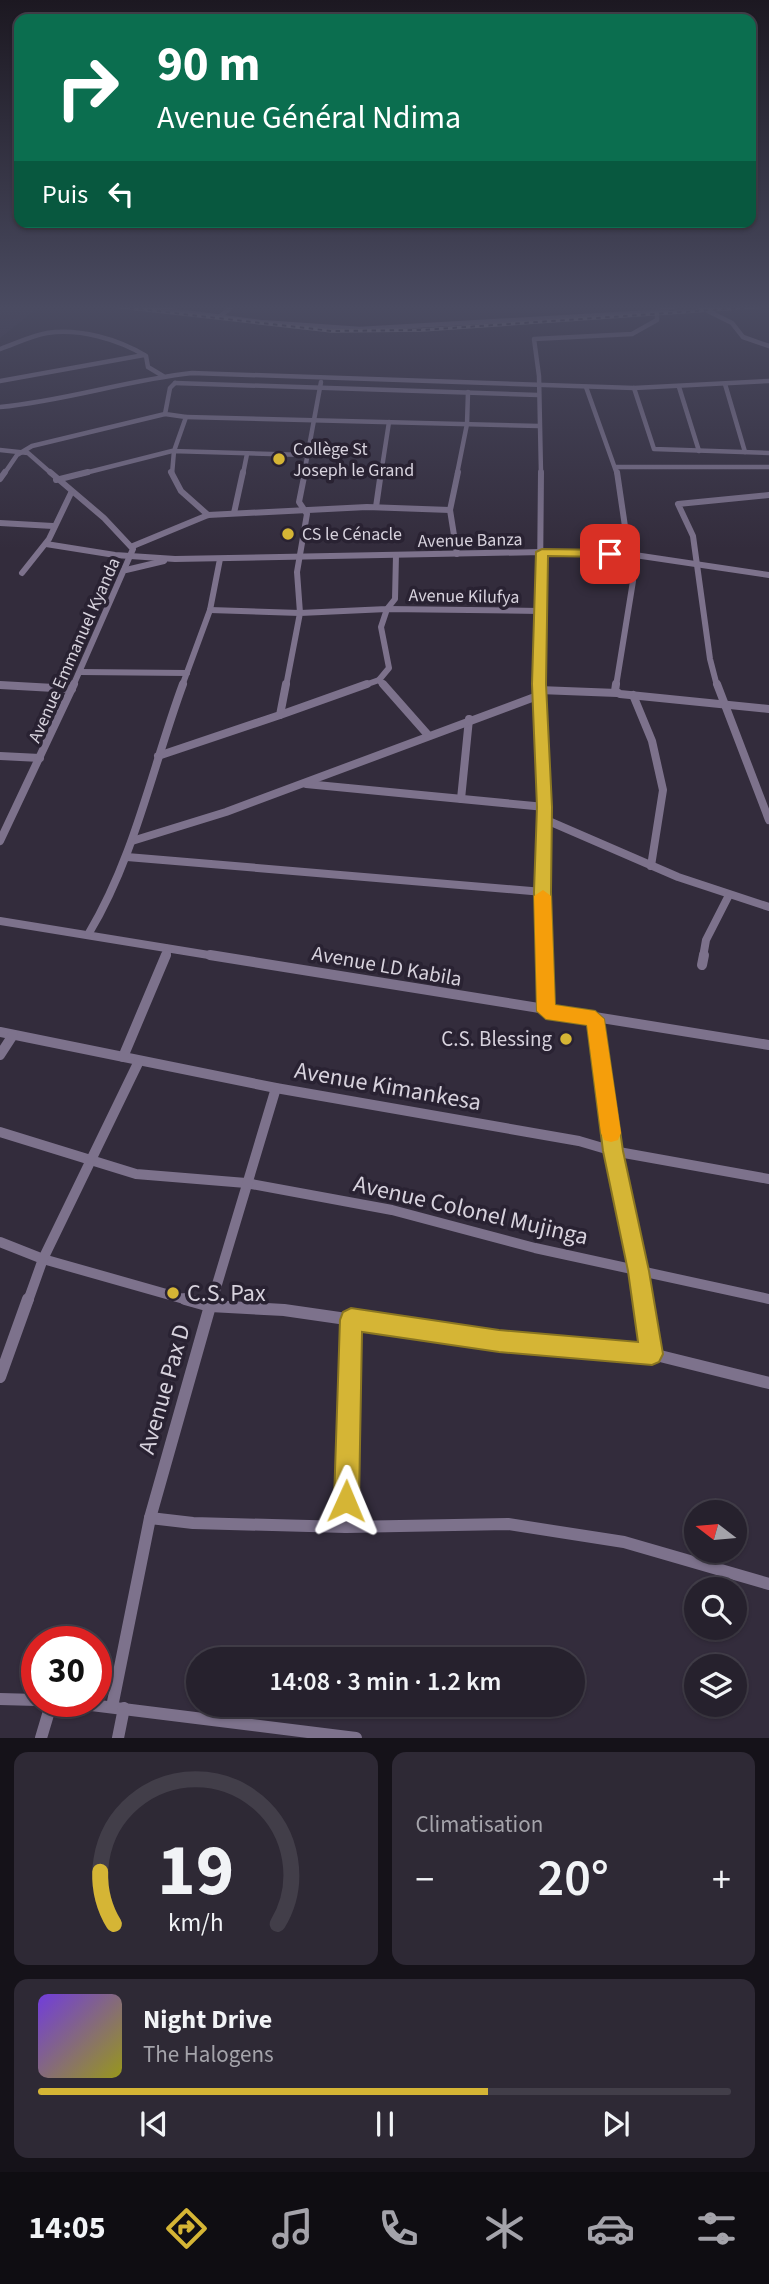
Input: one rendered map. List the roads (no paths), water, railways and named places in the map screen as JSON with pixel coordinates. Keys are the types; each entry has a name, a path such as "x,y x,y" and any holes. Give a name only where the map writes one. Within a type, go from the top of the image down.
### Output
{"street":[{"path":"0,407 28,406 101,387"},
{"path":"164,414 171,387"},
{"path":"280,715 300,613 297,572 302,558 307,514 299,502 320,387"},
{"path":"343,387 538,395"},
{"path":"539,387 542,552 540,692 545,807 542,892 546,1011"},
{"path":"586,387 603,441 616,467 633,581 617,693"},
{"path":"591,387 674,387"},
{"path":"679,387 699,451"},
{"path":"726,387 745,452"},
{"path":"634,388 653,449 769,453"},
{"path":"457,554 450,510 467,424 468,393"},
{"path":"0,450 21,451 50,440 164,414 186,417 538,426"},
{"path":"186,417 172,451 173,483 208,514"},
{"path":"376,507 389,422"},
{"path":"0,478 21,451"},
{"name":"Avenue Emmanuel Kyanda","path":"0,841 126,570 132,546 28,453 21,451"},
{"path":"56,480 172,451 306,455"},
{"path":"234,513 247,454"},
{"path":"616,467 769,467"},
{"path":"22,573 30,557 46,544 71,493"},
{"path":"769,495 678,502 693,536 709,659 722,703 769,820"},
{"path":"132,546 208,514 376,507 450,510"},
{"path":"0,523 53,526"},
{"name":"Avenue Banza","path":"46,544 131,556 175,559 542,552 628,554 698,562 769,575"},
{"path":"158,756 379,680 389,668 380,627 387,609 395,599 396,555"},
{"path":"126,570 175,559"},
{"path":"89,933 112,894 127,857 158,756 210,610 220,559"},
{"name":"Avenue Kilufya","path":"210,610 300,613 387,609 540,611"},
{"path":"80,672 187,673"},
{"path":"379,680 428,735"},
{"path":"0,685 72,689"},
{"path":"132,841 213,817 540,692 617,693 769,709"},
{"path":"633,695 652,741 663,790 651,866"},
{"path":"461,799 469,719"},
{"path":"0,756 40,758"},
{"path":"303,784 545,807"},
{"path":"544,819 651,866 769,907"},
{"path":"127,857 542,892"},
{"path":"702,965 706,940 729,895"},
{"name":"Avenue LD Kabila","path":"0,921 89,933 168,949 769,1045"},
{"path":"123,1058 168,949"},
{"path":"595,1019 613,1151 639,1271 652,1354"},
{"name":"Avenue Kimankesa","path":"0,1032 276,1088 579,1140 613,1151 769,1179"},
{"path":"0,1055 13,1035"},
{"path":"0,1377 43,1259 139,1061"},
{"name":"Avenue Pax D","path":"118,1738 118,1707 150,1518 209,1306 276,1088"},
{"name":"Avenue Colonel Mujinga","path":"0,1132 92,1158 136,1174 246,1183 392,1210 535,1248 769,1299"},
{"path":"0,1242 43,1259 209,1306 284,1310 499,1341 652,1354 769,1383"},
{"path":"346,1527 351,1320"},
{"path":"150,1518 193,1523 346,1527 508,1524 624,1542 769,1584"},
{"path":"0,1699 21,1700"},
{"path":"112,1706 356,1738"},
{"path":"41,1738 47,1717"}],"place":[{"name":"Collège St Joseph le Grand","path":"279,459"},
{"name":"CS le Cénacle","path":"288,534"},
{"name":"C.S. Blessing","path":"566,1039"},
{"name":"C.S. Pax","path":"173,1293"}]}
